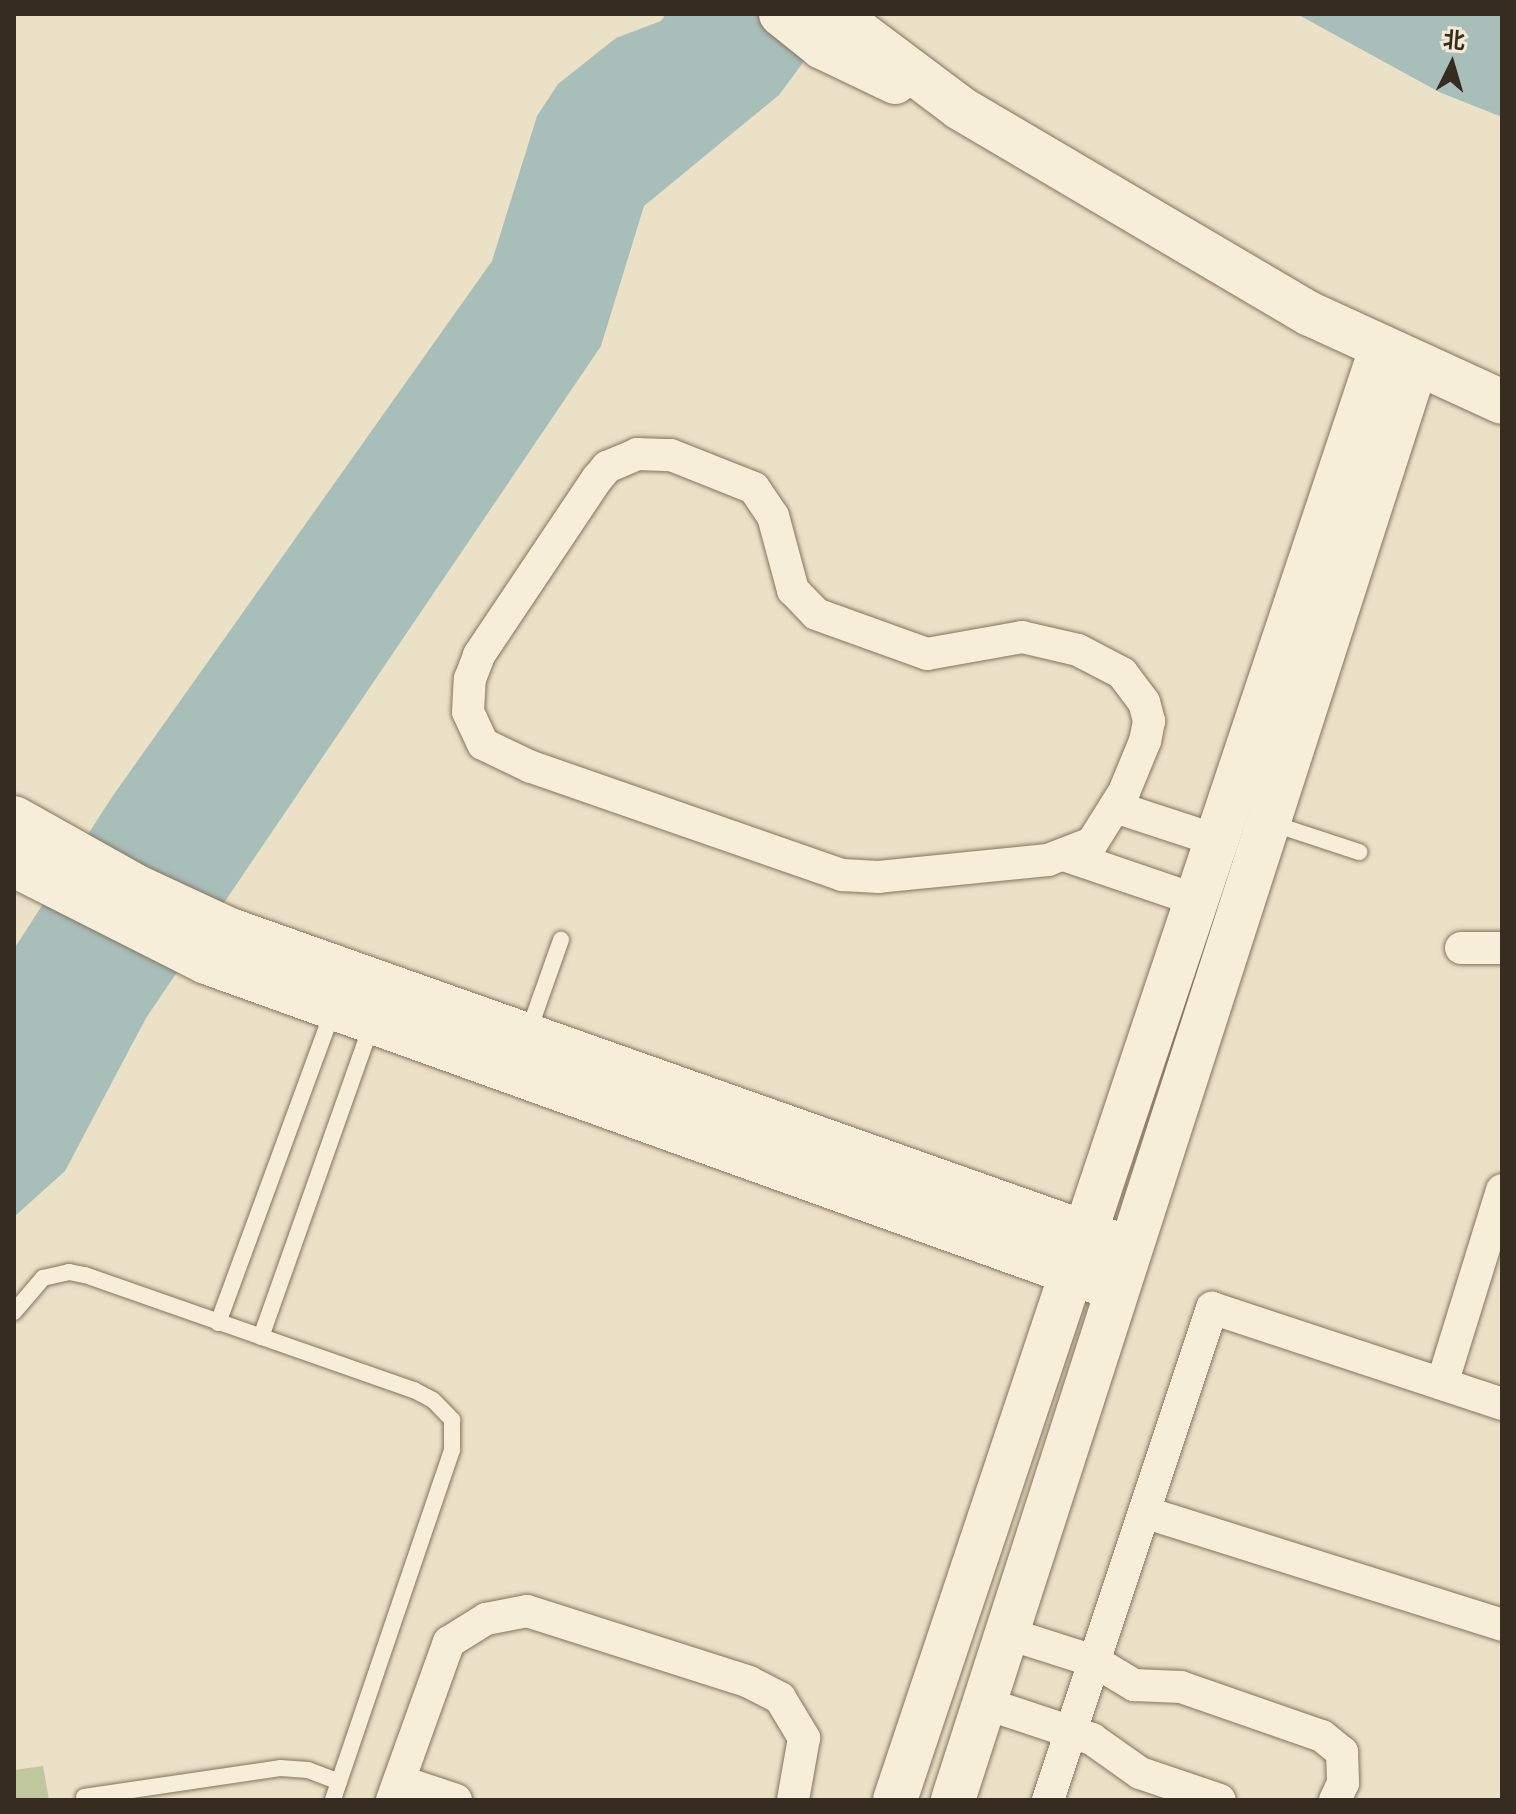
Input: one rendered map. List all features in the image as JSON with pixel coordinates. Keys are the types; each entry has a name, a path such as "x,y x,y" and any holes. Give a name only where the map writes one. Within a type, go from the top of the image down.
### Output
{"street":[{"path":"781,14 833,27 960,108 1310,314 1398,357 1502,402"},
{"path":"953,1800 1271,823 1398,357"},
{"path":"895,1800 1216,840 1398,357"},
{"path":"637,454 671,455 741,480 765,500 793,590 816,614 927,654 1022,637 1078,650 1122,673 1135,686 1149,721 1137,764 1115,807 1092,843 1067,856 879,877 824,869 494,752 471,725 468,695 474,666 607,467 637,454"},
{"path":"1115,807 1216,840"},
{"path":"14,818 32,860 218,946 352,1017 1078,1253"},
{"path":"1067,856 1196,900"},
{"path":"218,946 527,1038 1125,1270"},
{"path":"1461,948 1502,948"},
{"path":"1442,1384 1502,1190"},
{"path":"1048,1800 1212,1308 1502,1404"},
{"path":"1144,1512 1502,1625"},
{"path":"456,1800 396,1790 449,1642 486,1619 527,1611 749,1682 780,1698 804,1738 793,1800"},
{"path":"1006,1633 1094,1661 1134,1685 1181,1687 1322,1736 1342,1752 1343,1783 1335,1800"},
{"path":"984,1703 1071,1732 1108,1749 1140,1773 1220,1800"}],"lane":[{"path":"1271,823 1359,852"},
{"path":"527,1038 561,940"},
{"path":"218,1323 352,1017"},
{"path":"261,1337 352,1017"},
{"path":"14,1312 43,1278 69,1272 414,1390 433,1400 452,1420 452,1450 333,1800"},
{"path":"84,1797 280,1768 308,1770 339,1782"}],"green space":[{"path":"43,1766 49,1800 14,1800 14,1770"}],"water":[{"path":"666,14 839,14 779,95 644,206 601,346 146,1018 65,1171 14,1217 14,949 112,797 492,261 537,116 558,84 616,38 661,21"},
{"path":"1297,14 1502,14 1502,117 1439,92"}]}
